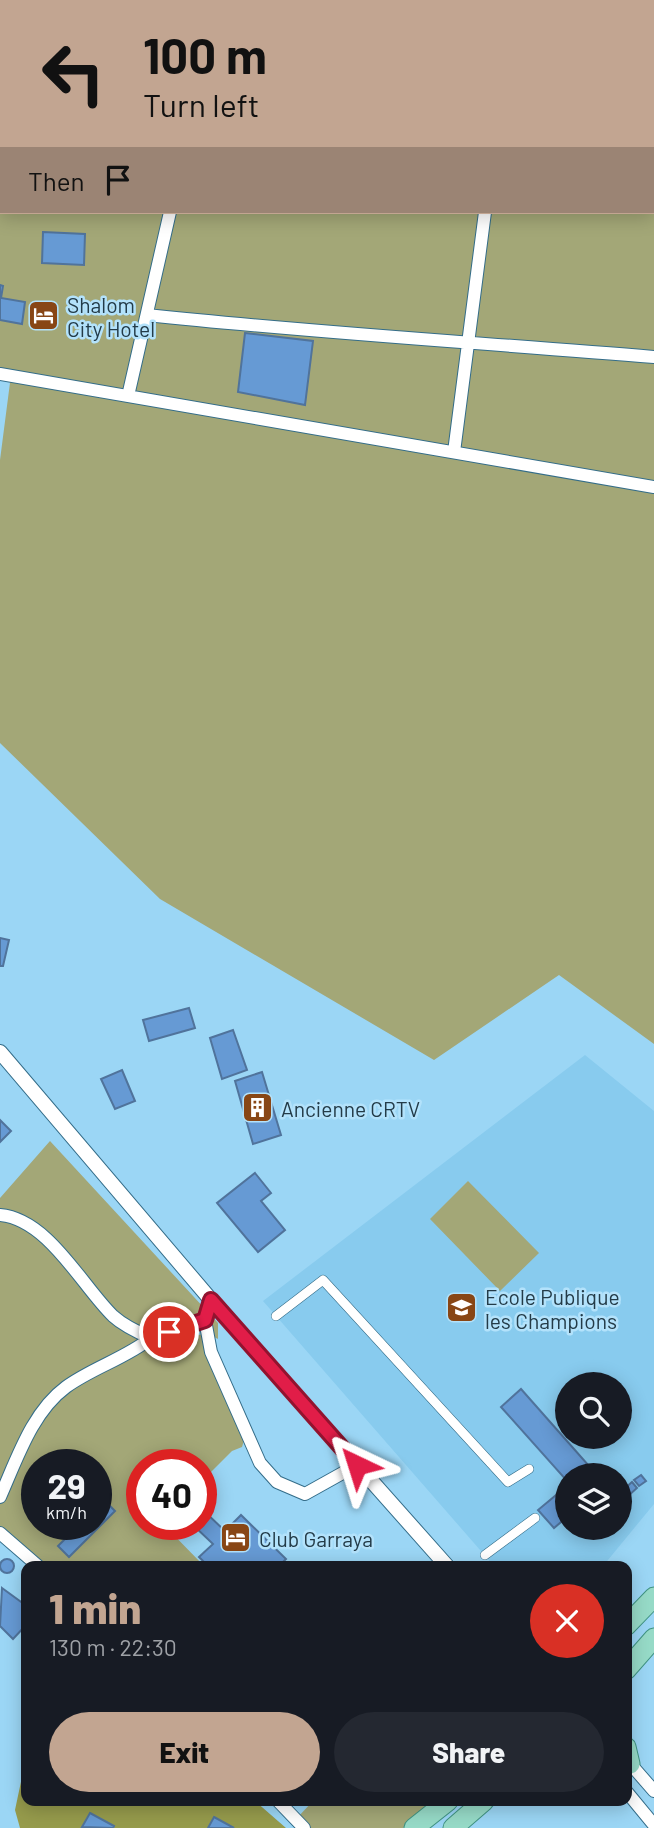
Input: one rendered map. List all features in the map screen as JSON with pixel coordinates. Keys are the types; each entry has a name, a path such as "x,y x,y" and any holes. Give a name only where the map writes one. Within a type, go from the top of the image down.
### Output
{"main road":[{"path":"632,1620 654,1597"},
{"path":"632,1663 654,1638"},
{"path":"414,1828 442,1806"},
{"path":"453,1828 478,1806"}],"street":[{"path":"128,396 170,214"},
{"path":"454,452 485,214"},
{"path":"147,315 313,333 469,341 654,358"},
{"path":"0,374 654,486"},
{"path":"0,1052 211,1300 443,1561"},
{"path":"0,1215 24,1224 48,1242 115,1318 129,1329 150,1338"},
{"path":"276,1315 323,1280 508,1482 529,1469"},
{"path":"211,1300 205,1320 211,1352 260,1463 277,1482 305,1493 357,1465"},
{"path":"0,1497 36,1419 47,1404 66,1387 150,1338 205,1320"},
{"path":"485,1555 535,1518"},
{"path":"0,1534 32,1561"},
{"path":"632,1761 654,1791"},
{"path":"632,1798 654,1825"},
{"path":"283,1806 304,1828"}],"shaded area":[{"name":"Ecole Publique les Champions","path":"585,1055 654,1111 654,1504 632,1531 632,1463 555,1463 555,1540 624,1540 607,1561 490,1561 263,1301"}],"green space":[{"path":"0,214 654,214 654,1044 559,975 434,1060 160,899 0,743 0,460 11,375 0,372"},
{"path":"50,1141 218,1323 218,1339 203,1331 170,1335 151,1351 171,1340 204,1334 212,1346 245,1437 242,1447 232,1451 217,1466 217,1449 126,1449 126,1540 179,1540 199,1561 27,1561 0,1533 0,1198"},
{"path":"468,1181 539,1253 500,1291 430,1219"},
{"path":"21,1782 21,1806 261,1806 286,1828 20,1828 15,1810"},
{"path":"308,1806 433,1806 403,1828 306,1828 297,1818"}],"building":[{"path":"43,232 85,234 84,265 42,263"},
{"path":"0,285 3,286 1,298 25,302 22,324 0,320"},
{"path":"245,333 313,341 305,405 238,392"},
{"path":"0,938 9,940 3,966 0,966"},
{"path":"189,1008 195,1028 149,1041 143,1020"},
{"path":"233,1030 247,1070 222,1079 210,1038"},
{"path":"122,1070 135,1101 115,1109 101,1079"},
{"name":"Ancienne CRTV","path":"262,1072 281,1135 253,1144 235,1081"},
{"path":"0,1120 11,1131 0,1142"},
{"path":"255,1173 271,1193 261,1201 285,1230 258,1252 217,1203"},
{"path":"521,1389 555,1427 555,1449 574,1449 586,1463 555,1463 555,1468 501,1407"},
{"path":"641,1475 646,1481 639,1486 634,1480"},
{"path":"555,1496 555,1527 554,1528 538,1510"},
{"name":"Club Garraya","path":"241,1515 286,1559 203,1561 199,1557 213,1544 209,1540 217,1540 217,1523 225,1531"},
{"path":"64,1540 86,1540 69,1557 58,1546"},
{"path":"4,1559 10,1559 14,1566 10,1573 4,1573 0,1569 0,1563"},
{"path":"2,1588 21,1602 21,1630 13,1639 0,1626"},
{"path":"90,1813 114,1826 113,1828 82,1827"},
{"path":"214,1817 234,1828 208,1828"}],"place":[{"name":"Shalom City Hotel","path":"44,316"},
{"name":"Ancienne CRTV","path":"258,1108"},
{"name":"Ecole Publique les Champions","path":"462,1308"},
{"name":"Club Garraya","path":"236,1538"}],"route":[{"path":"169,1332 205,1320 211,1300 357,1465"}]}
